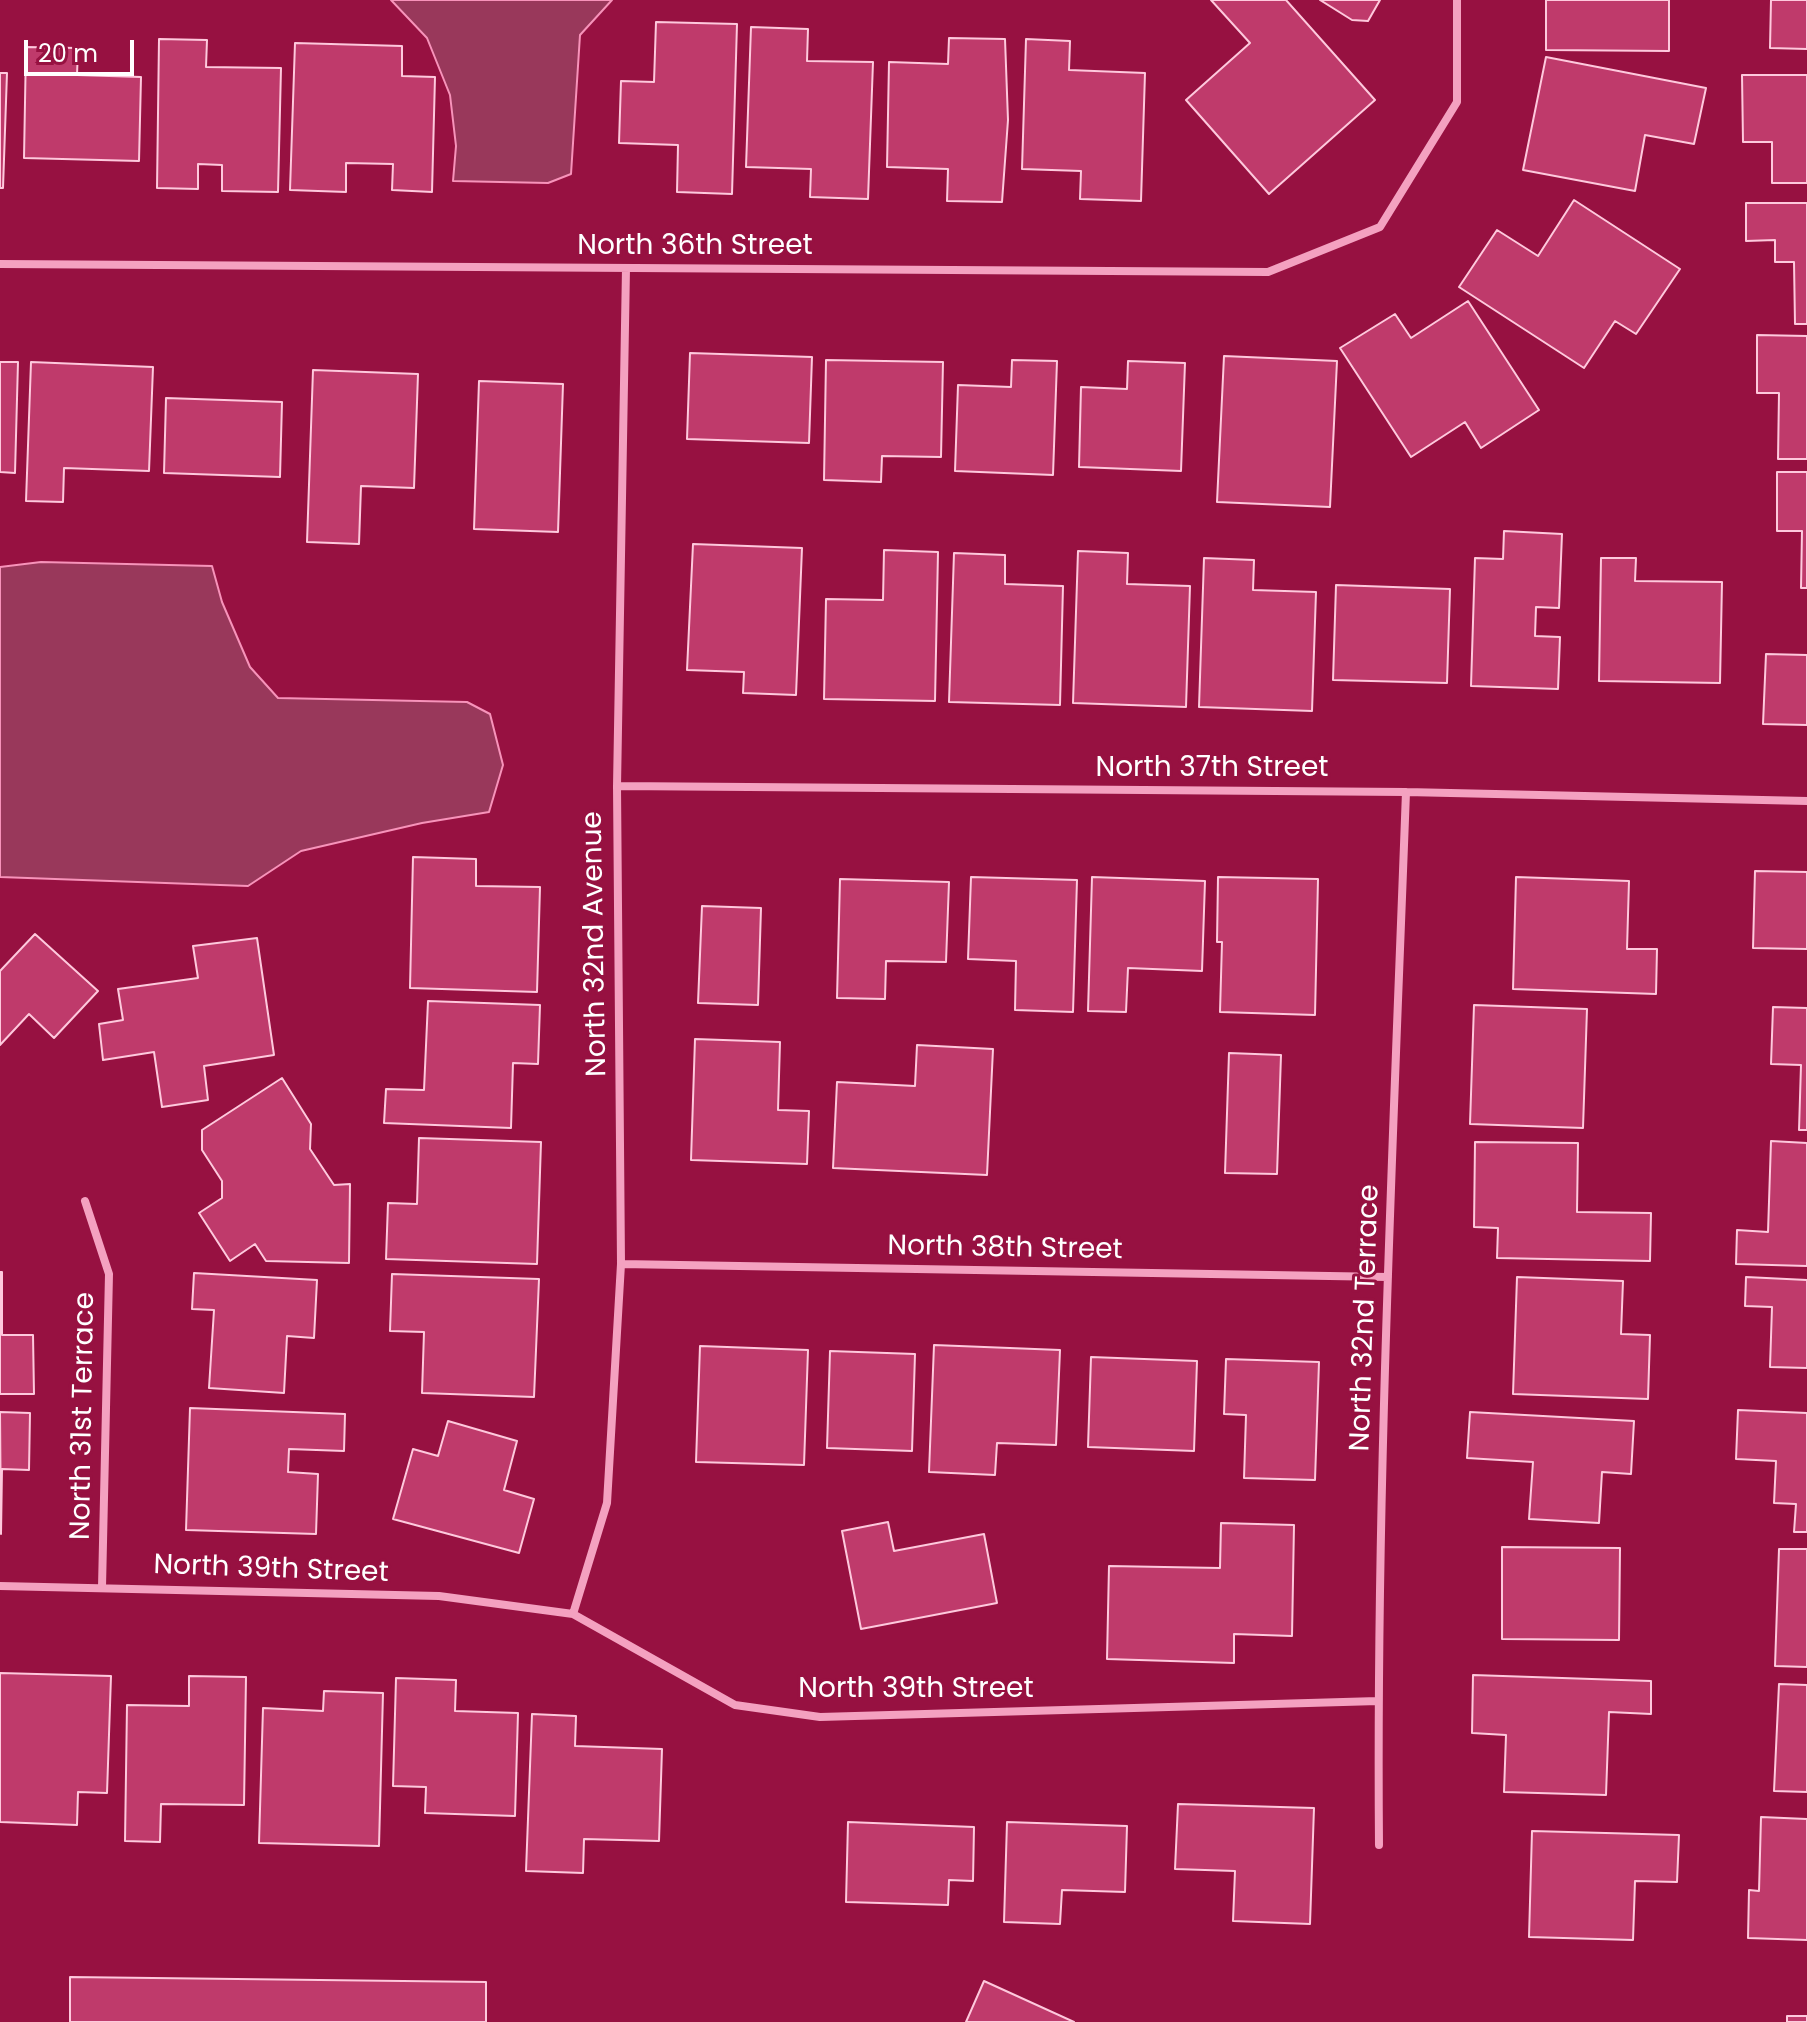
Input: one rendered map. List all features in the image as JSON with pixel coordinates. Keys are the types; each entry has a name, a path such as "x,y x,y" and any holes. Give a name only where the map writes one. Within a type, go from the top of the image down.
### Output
{"street":[{"name":"North 36th Street","path":"0,264 1268,272 1380,227 1457,102 1457,0"},
{"name":"North 32nd Avenue","path":"573,1614 607,1503 621,1264 617,786 626,268"},
{"name":"North 37th Street","path":"617,786 1406,792 1807,801"},
{"name":"North 32nd Terrace","path":"1379,1845 1378,1701 1388,1277 1406,792"},
{"name":"North 31st Terrace","path":"85,1201 109,1274 102,1587"},
{"name":"North 38th Street","path":"621,1264 1388,1277"},
{"name":"North 39th Street","path":"0,1586 439,1596 573,1614 735,1705 820,1717 1378,1701"}],"shaded area":[{"path":"391,0 612,0 580,35 571,174 548,183 453,181 456,146 450,95 427,38"},
{"path":"41,562 212,566 222,602 250,667 278,698 467,702 490,714 503,765 489,812 422,823 301,851 248,886 0,877 0,567"}],"building":[{"path":"1211,0 1286,0 1375,100 1269,194 1186,100 1250,43"},
{"path":"1320,0 1380,0 1368,21 1352,20"},
{"path":"1546,0 1669,0 1669,51 1546,50"},
{"path":"1771,0 1807,0 1807,49 1770,48"},
{"path":"656,22 737,24 732,194 677,192 678,145 619,143 621,81 654,82"},
{"path":"751,27 808,29 807,61 873,62 868,199 810,197 811,169 746,167"},
{"path":"949,38 1005,39 1008,120 1002,202 947,201 948,169 887,167 889,62 948,64"},
{"path":"159,39 207,40 206,67 281,68 278,192 222,191 222,165 198,164 198,189 157,188"},
{"path":"1026,39 1070,41 1069,70 1145,73 1141,201 1080,199 1081,171 1022,169"},
{"path":"295,43 402,46 402,76 435,77 432,192 392,190 393,164 346,163 346,192 290,190"},
{"path":"26,47 78,48 77,75 141,77 139,161 24,158"},
{"path":"1546,57 1706,88 1694,144 1645,135 1635,191 1523,170"},
{"path":"0,73 7,73 3,188 0,188"},
{"path":"1742,75 1807,75 1807,183 1772,183 1772,142 1743,142"},
{"path":"1574,200 1680,269 1636,334 1615,321 1584,368 1459,287 1497,230 1538,256"},
{"path":"1746,203 1807,203 1807,324 1795,324 1794,262 1775,262 1775,240 1746,241"},
{"path":"1468,301 1539,410 1481,448 1465,422 1411,457 1340,348 1395,314 1411,338"},
{"path":"1757,335 1807,336 1807,459 1778,459 1779,393 1757,393"},
{"path":"690,353 812,357 809,443 687,439"},
{"path":"1224,356 1337,361 1330,507 1217,502"},
{"path":"826,360 943,362 941,457 882,456 881,482 824,480"},
{"path":"1012,360 1057,361 1053,475 955,471 958,385 1011,387"},
{"path":"1128,361 1185,363 1181,471 1079,467 1081,387 1127,389"},
{"path":"0,362 18,362 15,473 0,472"},
{"path":"31,362 153,367 149,471 64,468 63,502 26,501"},
{"path":"313,370 418,374 414,488 361,486 359,544 307,542"},
{"path":"479,381 563,384 558,532 474,529"},
{"path":"166,398 282,402 280,477 164,473"},
{"path":"1777,472 1807,472 1807,588 1801,588 1802,531 1777,531"},
{"path":"1504,531 1562,534 1559,608 1536,607 1535,636 1560,637 1558,689 1471,686 1475,558 1503,559"},
{"path":"693,544 802,548 796,695 743,693 744,672 687,670"},
{"path":"884,550 938,552 935,701 824,699 826,599 883,600"},
{"path":"1078,551 1128,553 1127,584 1190,586 1186,707 1073,703"},
{"path":"954,553 1005,555 1005,584 1063,586 1060,705 949,702"},
{"path":"1204,558 1254,560 1253,590 1316,592 1312,711 1199,707"},
{"path":"1601,558 1636,558 1635,581 1722,582 1720,683 1599,681"},
{"path":"1336,585 1450,589 1447,683 1333,680"},
{"path":"1766,654 1807,655 1807,725 1763,724"},
{"path":"413,857 476,859 476,886 540,887 537,992 410,988"},
{"path":"1755,871 1807,872 1807,949 1753,948"},
{"path":"971,877 1077,880 1073,1012 1015,1010 1016,961 968,959"},
{"path":"1092,877 1205,881 1202,971 1128,968 1126,1012 1088,1011"},
{"path":"1218,877 1318,879 1315,1015 1220,1012 1222,942 1217,942"},
{"path":"1516,877 1629,881 1627,949 1657,949 1656,994 1513,989"},
{"path":"840,879 949,882 946,962 886,961 885,999 837,998"},
{"path":"702,906 761,908 758,1005 698,1003"},
{"path":"35,934 98,991 54,1038 29,1014 0,1045 0,971"},
{"path":"257,938 274,1055 204,1066 208,1100 162,1107 154,1052 103,1060 99,1024 123,1020 118,989 198,978 193,946"},
{"path":"428,1001 540,1005 538,1064 513,1063 511,1128 384,1123 386,1089 424,1090"},
{"path":"1474,1005 1587,1009 1583,1128 1470,1124"},
{"path":"1773,1007 1807,1008 1807,1130 1799,1130 1801,1065 1771,1064"},
{"path":"695,1039 780,1042 778,1110 809,1111 807,1164 691,1160"},
{"path":"917,1045 993,1049 987,1175 833,1168 837,1082 915,1086"},
{"path":"1229,1053 1281,1055 1277,1174 1225,1173"},
{"path":"282,1078 311,1124 310,1149 334,1185 350,1184 349,1263 266,1261 255,1244 230,1261 199,1213 222,1198 222,1181 202,1150 202,1130"},
{"path":"419,1138 541,1142 537,1264 386,1259 388,1203 417,1204"},
{"path":"1771,1141 1807,1143 1807,1266 1736,1264 1737,1230 1768,1232"},
{"path":"1475,1142 1578,1143 1577,1212 1651,1213 1650,1261 1497,1258 1498,1228 1474,1227"},
{"path":"0,1272 2,1335 33,1335 34,1394 0,1394"},
{"path":"194,1273 317,1280 314,1338 287,1336 284,1393 209,1388 214,1310 192,1309"},
{"path":"392,1274 539,1279 534,1397 422,1393 424,1332 390,1331"},
{"path":"1517,1277 1623,1281 1621,1334 1650,1335 1648,1399 1513,1394"},
{"path":"1746,1277 1807,1280 1807,1368 1770,1367 1772,1307 1745,1306"},
{"path":"934,1345 1060,1350 1056,1445 997,1443 995,1475 929,1472"},
{"path":"700,1346 808,1350 804,1465 696,1462"},
{"path":"830,1351 915,1354 912,1451 827,1448"},
{"path":"1091,1357 1197,1361 1194,1451 1088,1447"},
{"path":"1226,1359 1319,1362 1315,1480 1244,1478 1246,1415 1224,1414"},
{"path":"190,1408 345,1414 344,1451 289,1449 288,1472 318,1474 316,1534 186,1530"},
{"path":"1738,1410 1807,1413 1807,1532 1794,1532 1796,1504 1774,1503 1776,1461 1736,1459"},
{"path":"0,1412 30,1413 29,1470 2,1469 1,1534"},
{"path":"1470,1412 1634,1421 1631,1474 1602,1472 1599,1523 1529,1519 1533,1462 1467,1458"},
{"path":"448,1421 517,1441 504,1490 534,1499 519,1553 393,1519 413,1449 438,1456"},
{"path":"888,1522 894,1551 984,1534 997,1603 861,1629 842,1531"},
{"path":"1221,1523 1294,1525 1292,1636 1234,1634 1234,1663 1107,1659 1109,1566 1220,1568"},
{"path":"1502,1547 1620,1548 1619,1640 1502,1639"},
{"path":"1779,1549 1807,1549 1807,1667 1775,1666"},
{"path":"0,1673 111,1676 107,1793 78,1792 77,1825 0,1822"},
{"path":"1473,1675 1651,1681 1651,1714 1609,1712 1606,1795 1504,1792 1506,1735 1472,1733"},
{"path":"189,1676 246,1677 244,1805 161,1804 160,1842 125,1841 127,1705 189,1706"},
{"path":"396,1678 456,1680 455,1711 518,1713 515,1816 425,1813 426,1787 393,1786"},
{"path":"1779,1684 1807,1685 1807,1792 1774,1791"},
{"path":"324,1691 383,1693 379,1846 259,1843 263,1708 323,1711"},
{"path":"532,1714 576,1716 575,1746 662,1749 659,1841 584,1839 583,1873 526,1871"},
{"path":"1178,1804 1314,1808 1310,1924 1233,1921 1235,1871 1175,1869"},
{"path":"1761,1817 1807,1819 1807,1940 1748,1938 1749,1890 1759,1891"},
{"path":"848,1822 974,1827 973,1881 949,1880 948,1905 846,1902"},
{"path":"1007,1822 1127,1826 1125,1892 1062,1890 1060,1924 1004,1922"},
{"path":"1532,1831 1679,1835 1677,1882 1635,1881 1633,1940 1529,1937"},
{"path":"70,1977 486,1982 486,2022 70,2022"},
{"path":"984,1981 1074,2022 966,2022"},
{"path":"1787,2016 1807,2016 1807,2022 1787,2022"}]}
